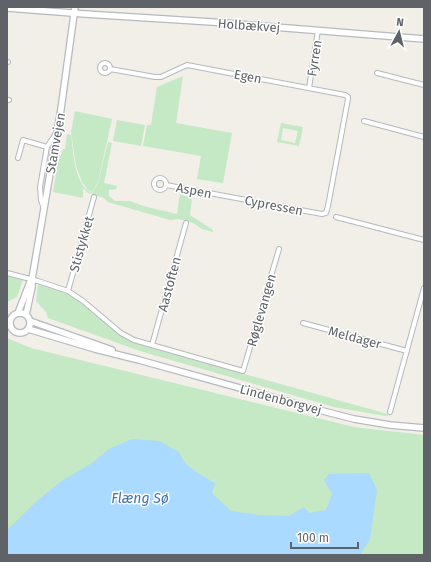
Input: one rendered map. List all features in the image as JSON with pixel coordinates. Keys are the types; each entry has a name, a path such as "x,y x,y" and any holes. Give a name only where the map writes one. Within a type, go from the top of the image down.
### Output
{"street":[{"name":"Stamvejen","path":"26,315 32,287 32,279 57,132 75,7"},
{"name":"Holbækvej","path":"7,8 74,14 212,22 424,39"},
{"name":"Fyrren","path":"318,30 309,88 345,95 348,97 326,213"},
{"name":"Egen","path":"110,69 161,77 187,65 309,88"},
{"path":"377,73 424,85"},
{"path":"364,121 424,137"},
{"path":"44,209 41,200 40,187 47,147 57,132"},
{"path":"18,158 23,140 47,147"},
{"name":"Aspen","path":"166,185 222,195"},
{"name":"Cypressen","path":"222,195 322,214 326,213"},
{"name":"Stistykket","path":"68,291 94,197"},
{"path":"336,217 424,240"},
{"name":"Aastoften","path":"152,346 186,223"},
{"name":"Røglevangen","path":"152,346 243,371 279,248"},
{"path":"7,273 32,279 68,291 83,301 121,333 134,340 152,346"},
{"name":"Stamvejen","path":"18,313 32,279"},
{"path":"390,412 424,288"},
{"path":"22,313 26,315 30,321 28,329 24,332 16,332 8,324 10,315 22,313"},
{"name":"Lindenborgvej","path":"30,321 139,360"},
{"name":"Meldager","path":"303,322 407,351"},
{"name":"Lindenborgvej","path":"28,329 95,349 354,419 390,425 424,428"}],"green space":[{"path":"183,76 176,123 232,133 223,183 197,179 201,156 143,146 147,125 151,125 157,87"},
{"path":"75,111 112,119 98,182 92,192 88,190 82,182 76,166 71,132"},
{"path":"117,120 145,125 141,146 113,141"},
{"path":"281,123 303,127 299,146 277,142","holes":["283,128 298,131 295,143 281,140"]},
{"path":"67,134 71,135 75,166 83,186 86,189 92,193 98,183 108,142 112,143 104,183 117,186 116,189 109,190 109,196 115,201 130,201 143,206 177,214 180,194 192,199 190,215 213,230 213,232 202,229 193,223 179,219 170,220 108,202 104,198 88,193 83,188 83,198 53,192 58,163 63,149 65,149"},
{"path":"7,276 23,280 17,297 7,302"},
{"path":"38,283 72,296 120,335 134,343 391,415 385,416 334,407 140,351 48,318 46,312 36,301"},
{"path":"7,338 31,348 354,427 424,435 424,555 7,555"}],"water":[{"name":"Flæng Sø","path":"132,439 159,441 179,452 185,463 199,474 215,483 212,493 231,511 260,515 289,516 304,507 309,513 326,510 332,494 324,480 329,474 369,473 377,490 370,539 360,555 7,555 7,530 38,500 60,482 92,463 109,449"}]}
